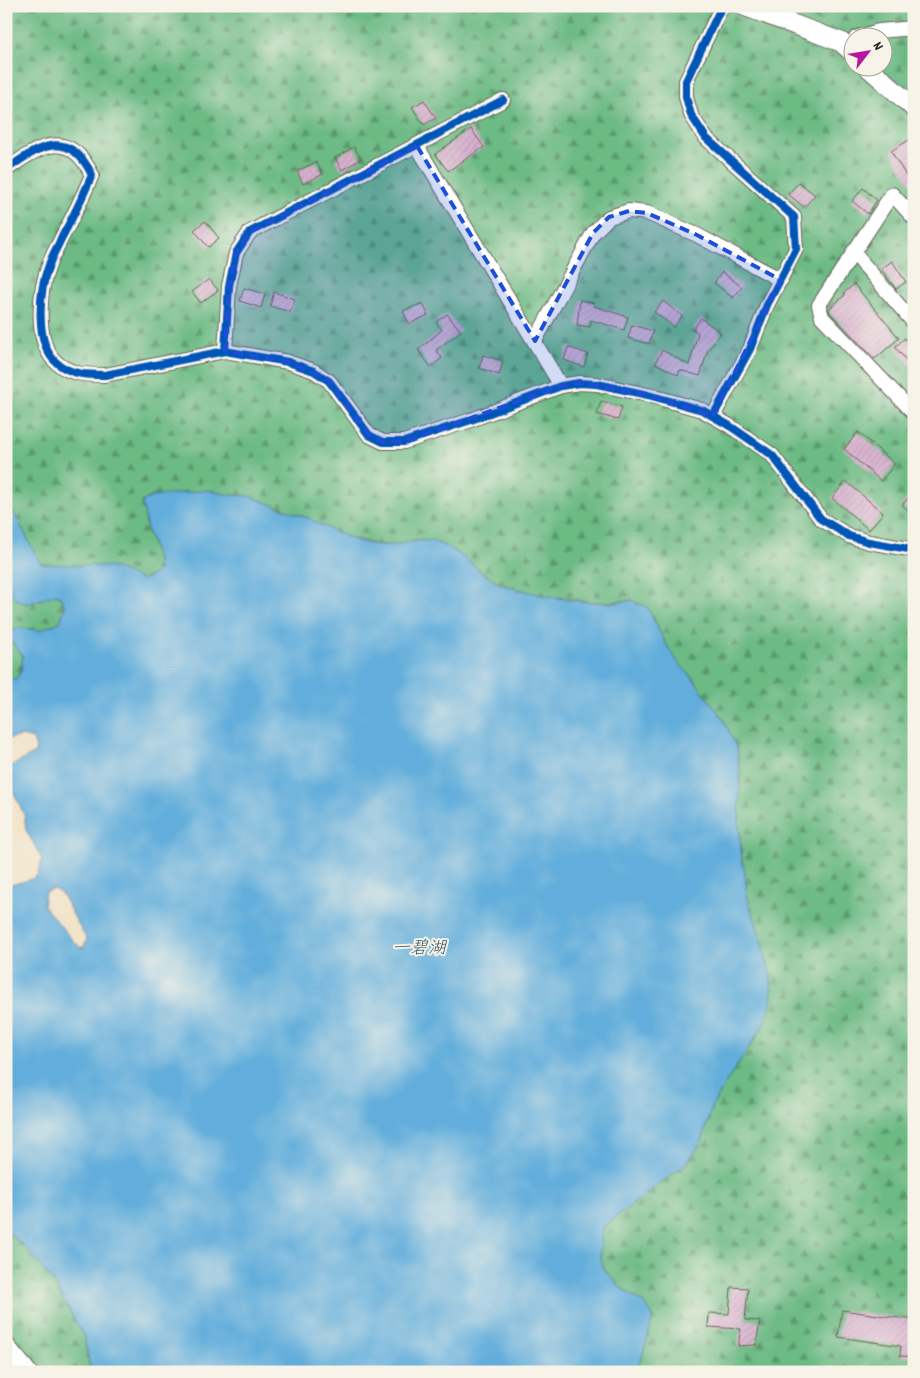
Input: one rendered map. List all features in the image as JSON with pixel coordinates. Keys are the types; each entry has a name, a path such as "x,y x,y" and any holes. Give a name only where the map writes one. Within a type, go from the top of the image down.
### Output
{"street":[{"path":"713,416 750,350 767,306 796,249 794,218 706,138 691,115 686,97 686,81 719,12 724,6"},
{"path":"744,6 842,40"},
{"path":"892,30 914,28"},
{"path":"880,78 914,108"},
{"path":"225,351 229,286 236,253 250,232 503,100"},
{"path":"6,170 26,155 46,146 62,145 78,152 92,175 48,265 41,301 40,329 50,356 57,363 73,372 85,375 105,375 225,351 288,362 314,371 329,381 369,436 383,442 404,442 472,420 561,386 579,383 597,384 648,395 702,410 730,426 772,455 821,519 849,536 869,542 914,550"},
{"path":"417,146 561,386"},
{"path":"914,218 892,194 819,305 822,317 914,413"},
{"path":"534,341 593,233 609,217 629,211 647,213 697,235 781,280"},
{"path":"853,252 914,323"},
{"path":"6,1347 27,1372"}],"highlighted area":[{"path":"417,146 535,341 593,233 609,217 629,211 647,213 697,235 781,280 713,416 648,395 579,383 561,386 404,442 383,442 369,435 329,381 288,362 225,351 229,286 236,253 250,232"}],"green space":[{"path":"6,6 914,6 914,1372 635,1372 643,1354 646,1305 617,1284 602,1263 600,1244 603,1227 687,1163 702,1141 712,1107 757,1036 756,923 747,896 742,861 739,824 740,774 737,749 691,676 671,652 647,606 632,600 600,603 533,594 520,590 519,592 516,588 499,584 464,558 422,540 389,545 374,544 347,537 311,519 249,496 194,492 151,497 143,502 147,529 157,559 158,572 142,580 115,568 41,564 14,514 6,507"},
{"path":"6,586 23,602 34,602 56,594 60,596 65,607 60,622 40,630 20,628 10,640 23,656 21,671 16,680 6,677"},
{"path":"6,1231 23,1245 52,1280 84,1337 91,1372 6,1372"}],"water":[{"name":"一碧湖","path":"207,490 230,495 249,496 311,519 340,534 369,544 395,545 426,540 438,543 462,556 498,583 519,591 519,589 545,596 592,602 632,600 647,606 677,661 691,676 724,720 737,749 740,774 739,824 742,861 747,896 771,977 772,996 770,1009 761,1029 712,1107 702,1141 687,1163 603,1227 600,1254 604,1269 622,1289 646,1305 653,1317 643,1354 635,1372 91,1372 84,1337 52,1280 23,1245 6,1231 6,887 37,876 42,859 26,830 24,814 11,787 6,769 35,753 36,749 33,739 22,736 6,739 6,677 16,679 21,671 23,656 10,640 11,631 20,628 40,630 60,622 65,607 60,596 56,594 28,604 17,600 6,586 6,507 14,513 41,564 115,568 142,580 158,572 157,559 147,529 142,502 151,497","holes":["53,889 61,893 87,940 83,948 75,943 43,905 45,892"]}],"building":[{"path":"424,100 436,118 424,125 412,107"},
{"path":"471,129 484,147 448,171 435,154"},
{"path":"914,137 914,189 891,151"},
{"path":"354,147 361,159 342,170 335,158"},
{"path":"316,162 323,174 303,184 297,171"},
{"path":"799,182 815,195 804,207 788,194"},
{"path":"863,188 877,200 868,214 852,201"},
{"path":"205,221 219,238 208,247 194,230"},
{"path":"892,261 906,282 896,289 881,269"},
{"path":"722,272 742,287 733,298 714,283"},
{"path":"209,279 218,290 201,303 192,292"},
{"path":"854,284 899,338 875,359 830,313 829,309"},
{"path":"244,288 265,294 261,308 240,301"},
{"path":"274,292 295,299 290,312 270,306"},
{"path":"580,300 594,303 594,306 628,317 624,330 591,320 590,327 577,325"},
{"path":"663,301 682,316 674,327 654,312"},
{"path":"423,303 428,315 409,324 403,311"},
{"path":"447,314 461,331 436,350 442,358 431,367 418,350 442,330 436,322"},
{"path":"701,318 721,333 708,350 700,376 680,370 678,375 655,363 662,350 689,365 698,333 693,329"},
{"path":"632,325 653,331 649,344 628,338"},
{"path":"905,338 914,348 914,369 895,347"},
{"path":"568,347 588,354 584,367 564,360"},
{"path":"483,355 503,361 499,375 479,368"},
{"path":"601,401 622,407 618,420 597,414"},
{"path":"858,432 895,464 881,481 844,449"},
{"path":"846,481 883,513 869,530 832,498"},
{"path":"914,491 914,515 902,505"},
{"path":"731,1287 748,1288 745,1320 760,1321 756,1345 738,1346 741,1329 708,1327 709,1313 729,1314"},
{"path":"842,1310 914,1320 914,1357 900,1356 901,1346 838,1337"}],"cycle path":[{"path":"713,416 750,349 767,305 796,249 794,217 706,138 691,115 686,97 686,81 719,12 724,6"},
{"path":"225,351 229,286 236,253 250,232 503,100"},
{"path":"6,170 42,148 63,146 74,151 83,160 92,175 50,261 41,302 42,330 45,343 57,363 68,370 86,374 105,375 225,351 288,362 314,371 329,381 369,435 383,442 404,442 471,420 561,386 579,383 597,384 648,395 702,410 730,426 772,455 821,519 849,536 869,542 914,550"}]}
